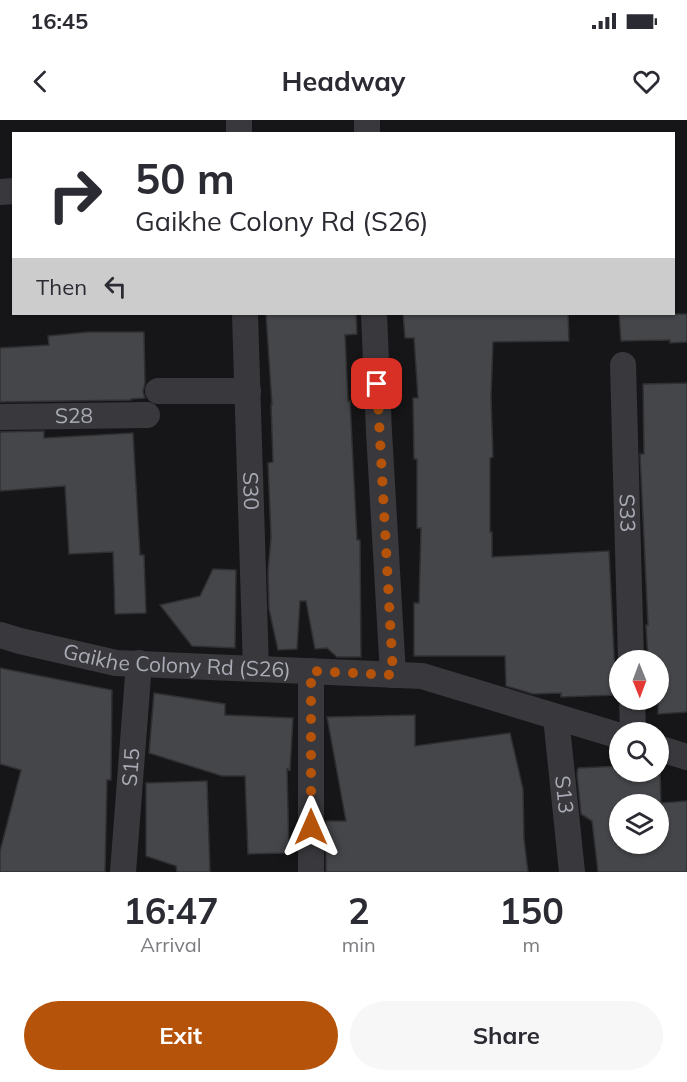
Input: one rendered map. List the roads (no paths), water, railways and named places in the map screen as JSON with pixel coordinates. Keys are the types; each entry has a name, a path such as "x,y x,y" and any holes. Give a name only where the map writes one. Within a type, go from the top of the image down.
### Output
{"street":[{"name":"S30","path":"245,315 256,669"},
{"path":"374,315 393,675"},
{"name":"S33","path":"623,365 631,650"},
{"path":"158,391 248,391"},
{"name":"S28","path":"0,417 147,415"},
{"name":"Gaikhe Colony Rd (S26)","path":"0,635 116,663 422,676 609,733"},
{"name":"S15","path":"123,872 139,663"},
{"path":"311,671 311,872"},
{"name":"S13","path":"556,717 572,872"},
{"path":"669,751 687,757"}]}
